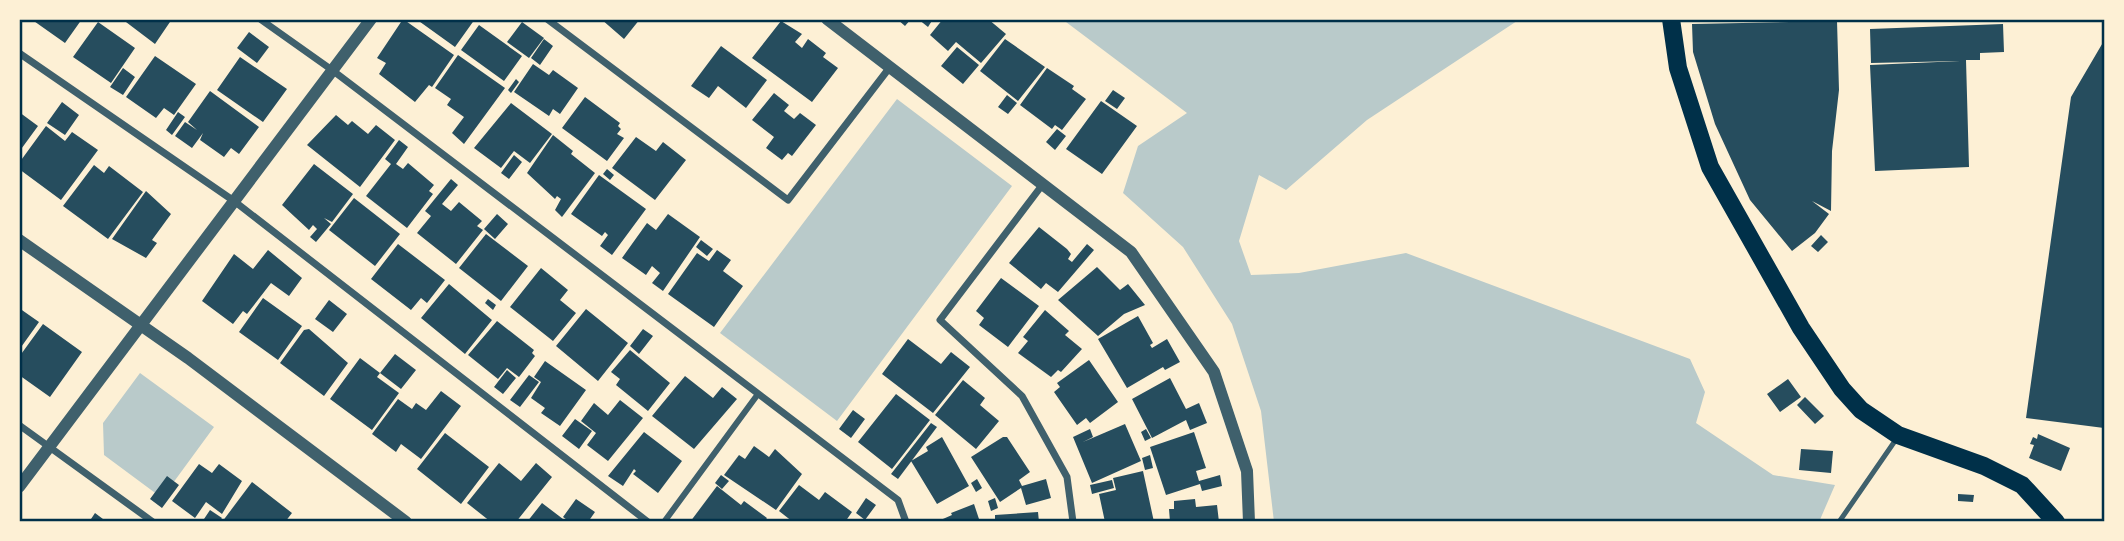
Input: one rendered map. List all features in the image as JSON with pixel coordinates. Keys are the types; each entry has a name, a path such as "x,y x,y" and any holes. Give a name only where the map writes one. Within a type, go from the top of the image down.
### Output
{"main road":[{"path":"1671,19 1678,68 1710,167 1736,217 1835,381 1861,410 1898,435 1984,466 2022,485 2056,522"}],"street":[{"path":"260,19 332,70 898,500 905,522"},
{"path":"19,487 371,19"},
{"path":"547,19 788,200 890,67"},
{"path":"828,19 1131,252 1214,372 1247,471 1250,522"},
{"path":"19,53 234,201 648,522"},
{"path":"1043,184 940,320 1022,396 1067,478 1073,522"},
{"path":"19,240 141,325 406,522"},
{"path":"664,522 758,394"},
{"path":"19,425 51,445 153,522"}],"lane":[{"path":"1839,522 1898,435"}],"shaded area":[{"path":"1062,19 1520,19 1367,120 1286,190 1259,175 1239,241 1251,275 1299,273 1406,253 1690,359 1705,392 1696,423 1773,475 1835,485 1819,522 1274,522 1261,411 1232,324 1183,247 1123,193 1138,146 1187,113"},
{"path":"897,99 1012,186 837,421 720,333"},
{"path":"140,373 214,427 162,498 104,455 103,423"}],"building":[{"path":"31,19 82,19 65,43"},
{"path":"122,19 172,19 155,44"},
{"path":"403,19 454,55 432,87 429,85 415,102 379,74 386,63 377,58"},
{"path":"416,19 475,19 455,47"},
{"path":"601,19 640,19 624,39"},
{"path":"897,19 911,19 905,26"},
{"path":"918,19 933,19 928,27"},
{"path":"943,19 988,19 1006,34 981,63 956,42 948,51 930,35"},
{"path":"781,21 802,34 795,42 802,48 808,39 826,53 823,57 838,68 812,102 752,58"},
{"path":"1837,21 1839,90 1832,151 1831,211 1812,201 1829,214 1815,233 1792,251 1750,200 1715,124 1693,52 1692,24"},
{"path":"98,22 135,48 111,83 73,57"},
{"path":"522,22 544,38 529,58 507,42"},
{"path":"2003,24 2004,52 1980,53 1980,60 1966,60 1969,167 1875,171 1870,65 1960,61 1871,63 1870,29"},
{"path":"479,25 522,56 504,81 461,50"},
{"path":"249,32 269,47 257,63 237,48"},
{"path":"544,39 553,46 540,65 531,58"},
{"path":"1005,39 1045,67 1018,101 980,71"},
{"path":"2105,39 2104,428 2026,418 2071,97"},
{"path":"721,46 767,80 746,108 718,86 709,98 691,86"},
{"path":"957,47 979,65 963,84 941,66"},
{"path":"458,55 505,88 464,144 452,133 464,117 447,105 451,99 435,88"},
{"path":"155,56 196,84 174,115 164,108 156,118 126,97"},
{"path":"240,57 287,89 263,122 217,90"},
{"path":"533,64 549,75 553,70 578,88 560,114 553,109 549,116 514,92"},
{"path":"123,68 135,77 123,95 110,87"},
{"path":"1047,68 1074,86 1072,89 1086,99 1062,130 1055,125 1052,129 1020,105"},
{"path":"516,79 519,82 511,93 508,90"},
{"path":"1113,90 1125,98 1117,109 1105,101"},
{"path":"210,91 259,127 239,154 231,148 224,157 200,140 203,133 192,148 175,136 185,122 197,130 188,122"},
{"path":"774,93 789,105 784,111 794,119 800,113 816,125 792,156 788,153 782,160 766,148 774,137 752,120"},
{"path":"1007,95 1017,103 1008,114 998,107"},
{"path":"585,97 620,123 618,126 621,129 617,134 624,138 607,161 562,128"},
{"path":"1101,101 1137,126 1102,174 1066,149"},
{"path":"62,102 79,115 65,135 47,123"},
{"path":"511,103 552,134 530,163 514,151 501,168 474,148"},
{"path":"19,112 38,126 19,152"},
{"path":"178,112 185,117 172,135 166,130"},
{"path":"336,115 348,125 352,121 368,134 376,125 395,140 360,187 307,145"},
{"path":"46,126 65,141 72,132 98,150 61,200 19,169 19,163"},
{"path":"1057,129 1066,136 1055,150 1046,142"},
{"path":"553,135 595,173 562,217 555,210 561,199 557,196 555,199 527,173"},
{"path":"636,137 656,151 663,142 686,160 655,200 612,168"},
{"path":"399,140 408,147 396,164 403,169 408,163 434,185 429,191 433,194 407,228 366,196 391,164 385,159"},
{"path":"514,155 522,162 509,179 501,173"},
{"path":"314,164 353,194 332,222 324,218 331,224 316,242 310,237 317,229 313,225 309,230 282,205"},
{"path":"94,165 104,173 109,166 143,192 108,239 63,206"},
{"path":"607,169 614,175 610,180 603,174"},
{"path":"599,175 646,209 612,255 600,246 608,235 605,232 602,236 571,214"},
{"path":"451,179 458,185 442,204 451,211 459,202 482,221 477,226 483,230 456,264 417,233 431,216 425,211"},
{"path":"146,191 171,214 152,240 157,243 146,258 112,239"},
{"path":"354,198 400,234 375,266 329,230"},
{"path":"497,214 508,224 495,239 484,229"},
{"path":"668,214 700,237 663,291 652,283 660,273 652,266 646,275 622,258 647,223 656,230"},
{"path":"1039,227 1067,249 1071,254 1068,259 1072,262 1087,244 1094,250 1058,292 1046,283 1041,289 1009,263"},
{"path":"486,234 528,266 501,301 459,268"},
{"path":"1821,235 1828,242 1818,252 1811,246"},
{"path":"701,240 713,249 707,256 696,247"},
{"path":"398,244 445,280 427,303 421,298 411,310 371,279"},
{"path":"268,250 302,278 289,296 271,283 247,314 243,311 233,324 202,301 234,254 253,269"},
{"path":"717,250 731,260 723,271 743,286 714,327 668,294 697,253 709,261"},
{"path":"1097,267 1120,290 1128,284 1145,305 1124,314 1098,336 1058,300"},
{"path":"541,268 568,290 560,300 576,313 553,341 510,307"},
{"path":"1001,278 1039,306 1008,347 979,325 984,318 976,311"},
{"path":"449,284 492,320 465,354 421,318"},
{"path":"263,298 302,326 278,360 239,332"},
{"path":"488,299 496,305 493,310 485,303"},
{"path":"329,300 347,314 333,332 315,319"},
{"path":"19,308 39,322 19,350"},
{"path":"586,309 628,343 598,381 556,346"},
{"path":"1045,310 1069,331 1065,335 1082,349 1061,372 1058,370 1051,377 1018,353 1028,341 1023,337"},
{"path":"1138,316 1153,343 1150,345 1152,348 1167,339 1180,362 1165,370 1163,367 1127,388 1098,339"},
{"path":"497,321 534,350 532,353 535,356 519,377 507,368 498,379 468,355"},
{"path":"43,324 82,352 50,397 19,375 19,357"},
{"path":"309,329 348,363 324,396 280,363 304,330"},
{"path":"643,329 653,336 639,354 630,346"},
{"path":"908,339 941,364 951,352 970,367 933,413 882,374"},
{"path":"630,350 670,383 648,411 616,385 620,379 611,372"},
{"path":"395,354 416,370 401,389 380,373"},
{"path":"360,358 380,373 377,377 399,393 372,430 330,399"},
{"path":"1089,360 1118,402 1090,423 1086,418 1077,425 1054,392 1060,387 1057,383"},
{"path":"545,361 586,390 560,426 541,413 545,408 531,398 541,382 534,377"},
{"path":"507,370 516,378 503,394 494,387"},
{"path":"529,375 539,382 520,407 510,400"},
{"path":"685,376 713,398 722,387 737,399 694,449 652,416"},
{"path":"1170,378 1186,409 1199,403 1207,423 1190,430 1186,420 1152,438 1132,399"},
{"path":"1788,379 1801,397 1780,412 1767,394"},
{"path":"963,380 985,398 980,405 999,421 976,449 935,415"},
{"path":"441,391 461,406 421,459 401,444 396,452 372,434 398,399 412,409 416,403 426,410"},
{"path":"896,394 930,420 892,469 858,442"},
{"path":"1805,397 1824,416 1815,424 1797,405"},
{"path":"620,400 643,418 608,461 587,445 596,433 581,421 594,403 608,415"},
{"path":"853,410 865,419 851,438 839,429"},
{"path":"575,419 592,431 579,449 562,436"},
{"path":"931,423 937,427 898,479 891,474"},
{"path":"1125,424 1141,461 1092,483 1073,437 1090,429 1093,437 1083,442"},
{"path":"1146,429 1151,438 1145,441 1141,432"},
{"path":"644,432 682,461 658,493 633,474 636,471 634,469 623,486 608,476"},
{"path":"1194,432 1206,468 1196,471 1199,481 1220,475 1222,486 1202,491 1200,484 1166,495 1150,447"},
{"path":"445,433 489,467 461,504 417,469"},
{"path":"2038,434 2070,448 2061,471 2029,458 2034,445 2030,444 2033,437 2037,439"},
{"path":"942,437 969,486 937,504 911,461 928,451 926,447"},
{"path":"1007,437 1030,472 1019,480 1022,486 1046,479 1051,498 1026,505 1021,488 1000,502 971,457"},
{"path":"754,446 769,457 775,449 802,474 776,510 724,475 739,455 745,459"},
{"path":"1801,449 1833,451 1831,473 1799,470"},
{"path":"1150,455 1153,468 1145,470 1142,458"},
{"path":"499,463 521,481 536,463 552,477 516,522 491,522 467,503"},
{"path":"199,464 212,473 219,464 242,481 222,514 206,502 195,518 172,501"},
{"path":"1143,471 1154,522 1105,522 1099,494 1116,490 1113,478"},
{"path":"721,475 729,481 722,489 715,483"},
{"path":"167,476 179,485 162,508 150,499"},
{"path":"977,479 982,488 976,492 971,483"},
{"path":"1112,480 1114,488 1092,494 1090,485"},
{"path":"252,482 292,513 285,522 222,522"},
{"path":"799,485 819,500 825,492 852,512 845,522 793,522 779,511"},
{"path":"717,486 741,505 744,501 767,518 764,522 690,522"},
{"path":"1958,494 1974,495 1973,502 1958,501"},
{"path":"866,498 876,505 865,520 856,513"},
{"path":"995,498 998,508 991,511 988,501"},
{"path":"576,499 595,512 588,522 570,522 563,517"},
{"path":"1195,499 1196,507 1217,505 1219,522 1170,522 1169,509 1174,509 1174,501"},
{"path":"542,503 563,519 560,522 527,522"},
{"path":"974,504 980,522 936,522 952,515 951,513"},
{"path":"210,510 222,518 219,522 202,522"},
{"path":"1038,512 1039,522 995,522 995,515"},
{"path":"95,513 107,522 89,522"}]}
